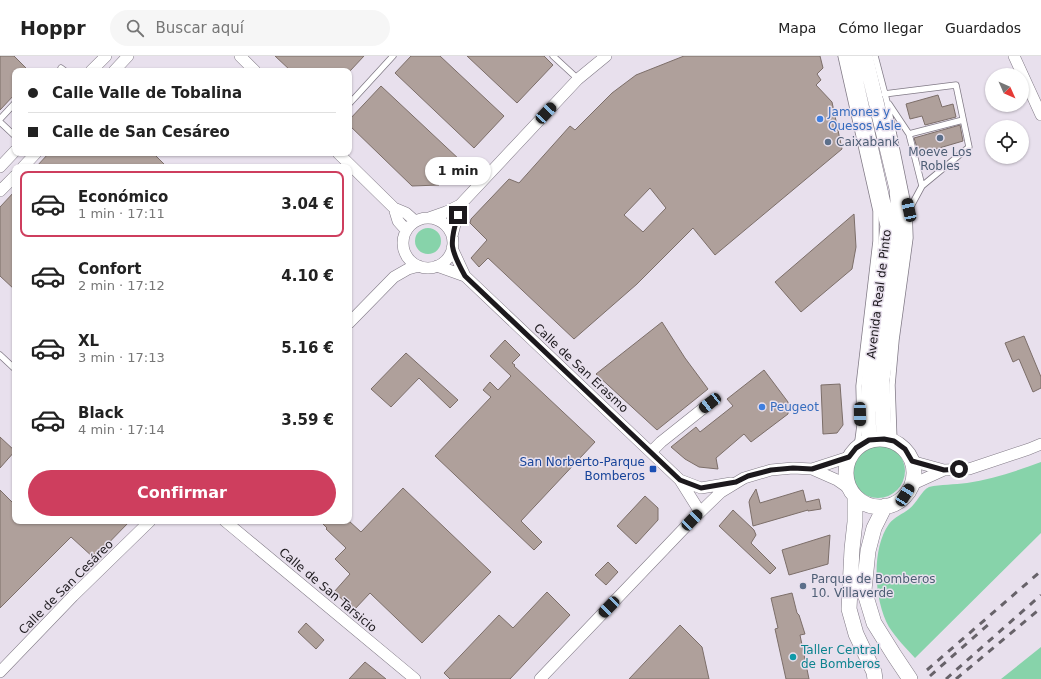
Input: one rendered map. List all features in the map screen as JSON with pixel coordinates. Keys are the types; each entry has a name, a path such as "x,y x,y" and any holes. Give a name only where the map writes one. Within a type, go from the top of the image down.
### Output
{"main road":[{"name":"Avenida Real de Pinto","path":"850,56 888,226 870,368 868,412 858,448"},
{"name":"Avenida Real de Pinto","path":"865,56 897,189 901,238 882,380 889,440"},
{"path":"852,492 869,505 885,506 896,502 905,495 911,485 914,473 912,461 905,449 889,440 858,448 846,473 852,492 855,522 849,609 856,634 874,672 875,679"},
{"path":"885,506 874,528 868,551 864,590 874,623 910,679"}],"street":[{"path":"94,68 106,56"},
{"path":"117,68 128,56"},
{"path":"240,56 253,68"},
{"path":"460,205 452,236 452,248 448,258 437,266 426,268 409,260 405,254 403,242 406,230 415,221 446,212 460,205 578,79 606,56"},
{"path":"1014,56 1041,115"},
{"path":"1,163 12,154"},
{"path":"26,164 33,156"},
{"path":"341,156 349,164"},
{"path":"352,167 394,208 406,213 415,221"},
{"path":"0,191 12,179"},
{"path":"394,208 398,222 406,230"},
{"path":"429,218 444,223 452,236"},
{"name":"Calle de San Erasmo","path":"452,248 465,276 680,480 700,512"},
{"path":"352,320 394,277 405,254"},
{"path":"394,277 419,266"},
{"name":"Calle de San Erasmo","path":"437,266 465,276"},
{"path":"651,452 661,442 710,403"},
{"path":"912,461 944,470 968,469 1041,444"},
{"path":"812,469 858,448"},
{"path":"540,679 700,512 721,492 736,482 748,476 771,470 793,468 812,469 837,480 852,492"},
{"path":"911,485 944,470"},
{"name":"Calle de San Erasmo","path":"680,480 701,488 736,482"},
{"name":"Calle de San Cesáreo","path":"0,672 73,596 147,524"},
{"name":"Calle de San Tarsicio","path":"229,524 415,679"}],"lane":[{"path":"352,101 393,56"},
{"path":"553,56 578,79"},
{"path":"841,56 876,211 876,241 859,386 860,425 858,448"},
{"path":"875,56 887,102 909,210 910,238 896,340 889,440"},
{"path":"884,94 956,85 969,146 922,186 909,210"},
{"path":"887,102 909,134 922,186"},
{"path":"12,106 0,120 12,133"},
{"path":"909,134 963,120"},
{"path":"0,355 12,366"}],"green space":[{"path":"428,228 437,232 441,241 437,250 428,254 419,250 415,241 419,232"},
{"path":"878,444 888,446 897,452 903,461 905,471 903,481 897,490 888,496 878,498 868,496 859,490 853,481 851,471 853,461 859,452 868,446"},
{"path":"1041,462 1041,533 915,658 889,627 880,603 877,561 879,547 889,524 893,519 907,511 929,487 967,483 986,479 1014,472"},
{"path":"1041,647 1041,679 1001,679"}],"building":[{"path":"0,56 14,56 26,68 12,68 12,97 0,110"},
{"path":"275,56 364,56 352,69 288,68"},
{"path":"411,56 440,56 504,116 474,148 395,73"},
{"path":"467,56 544,56 553,65 517,103"},
{"path":"684,56 820,56 823,68 817,74 821,80 816,85 832,102 842,149 715,255 693,228 637,284 574,339 488,258 479,267 471,258 487,240 470,223 471,219 509,179 519,183 570,126 575,130 612,93 636,75","holes":["650,188 666,208 643,232 624,215"]},
{"path":"381,86 461,161 439,185 412,186 352,128 352,117"},
{"path":"938,95 942,107 953,104 956,117 925,125 922,116 910,119 906,104"},
{"path":"960,125 963,141 919,154 914,138"},
{"path":"46,156 156,156 164,164 39,164"},
{"path":"12,194 12,287 0,276 0,207"},
{"path":"854,214 856,247 852,269 801,312 775,282"},
{"path":"662,322 685,358 708,389 657,430 596,374"},
{"path":"1024,336 1041,377 1041,388 1033,392 1019,359 1013,362 1005,343"},
{"path":"505,340 520,355 512,363 515,365 514,366 595,442 521,521 542,542 534,550 435,456 491,397 483,390 490,382 498,390 511,376 490,356"},
{"path":"406,353 458,400 450,408 419,378 391,407 371,389"},
{"path":"764,370 788,402 788,414 751,442 744,434 716,458 718,469 699,467 685,459 671,447 696,427 700,432 733,406 727,399"},
{"path":"840,384 843,425 837,433 823,434 821,385"},
{"path":"0,437 12,448 12,454 0,468"},
{"path":"403,488 491,572 422,643 370,593 354,610 334,592 350,574 335,559 346,548 326,529 327,528 323,524 352,524 361,532"},
{"path":"756,489 760,503 803,490 806,502 819,499 821,509 808,510 753,526 749,502"},
{"path":"0,490 12,502 12,524 127,524 94,558 71,537 0,608"},
{"path":"645,496 658,508 658,520 636,544 617,526"},
{"path":"733,510 754,530 756,535 751,543 776,568 770,574 719,526"},
{"path":"830,535 828,564 789,575 782,550"},
{"path":"608,562 618,572 606,585 595,575"},
{"path":"547,592 570,615 510,679 450,679 444,673 499,615 513,628"},
{"name":"Taller Central de Bomberos","path":"792,593 797,613 805,634 800,635 809,679 786,679 775,629 778,628 771,598"},
{"path":"306,623 324,640 316,649 298,632"},
{"path":"680,625 702,647 709,679 629,679"},
{"path":"365,662 386,679 349,679"}],"railway":[{"path":"927,670 1041,571"},
{"path":"946,679 1041,595"},
{"path":"956,679 1041,608"},
{"path":"930,676 990,623"}],"place":[{"name":"Jamones y Quesos Asle","path":"820,119"},
{"name":"Moeve Los Robles","path":"940,138"},
{"name":"Caixabank","path":"828,142"},
{"name":"Peugeot","path":"762,407"},
{"name":"San Norberto-Parque Bomberos","path":"653,469"},
{"name":"Parque de Bomberos 10. Villaverde","path":"803,586"},
{"name":"Taller Central de Bomberos","path":"793,657"}],"route":[{"path":"458,215 452,236 452,248 465,276 680,480 701,488 736,482 748,476 771,470 793,468 812,469 849,457 856,448 869,440 884,439 894,441 905,449 912,461 944,470 959,469"}]}
